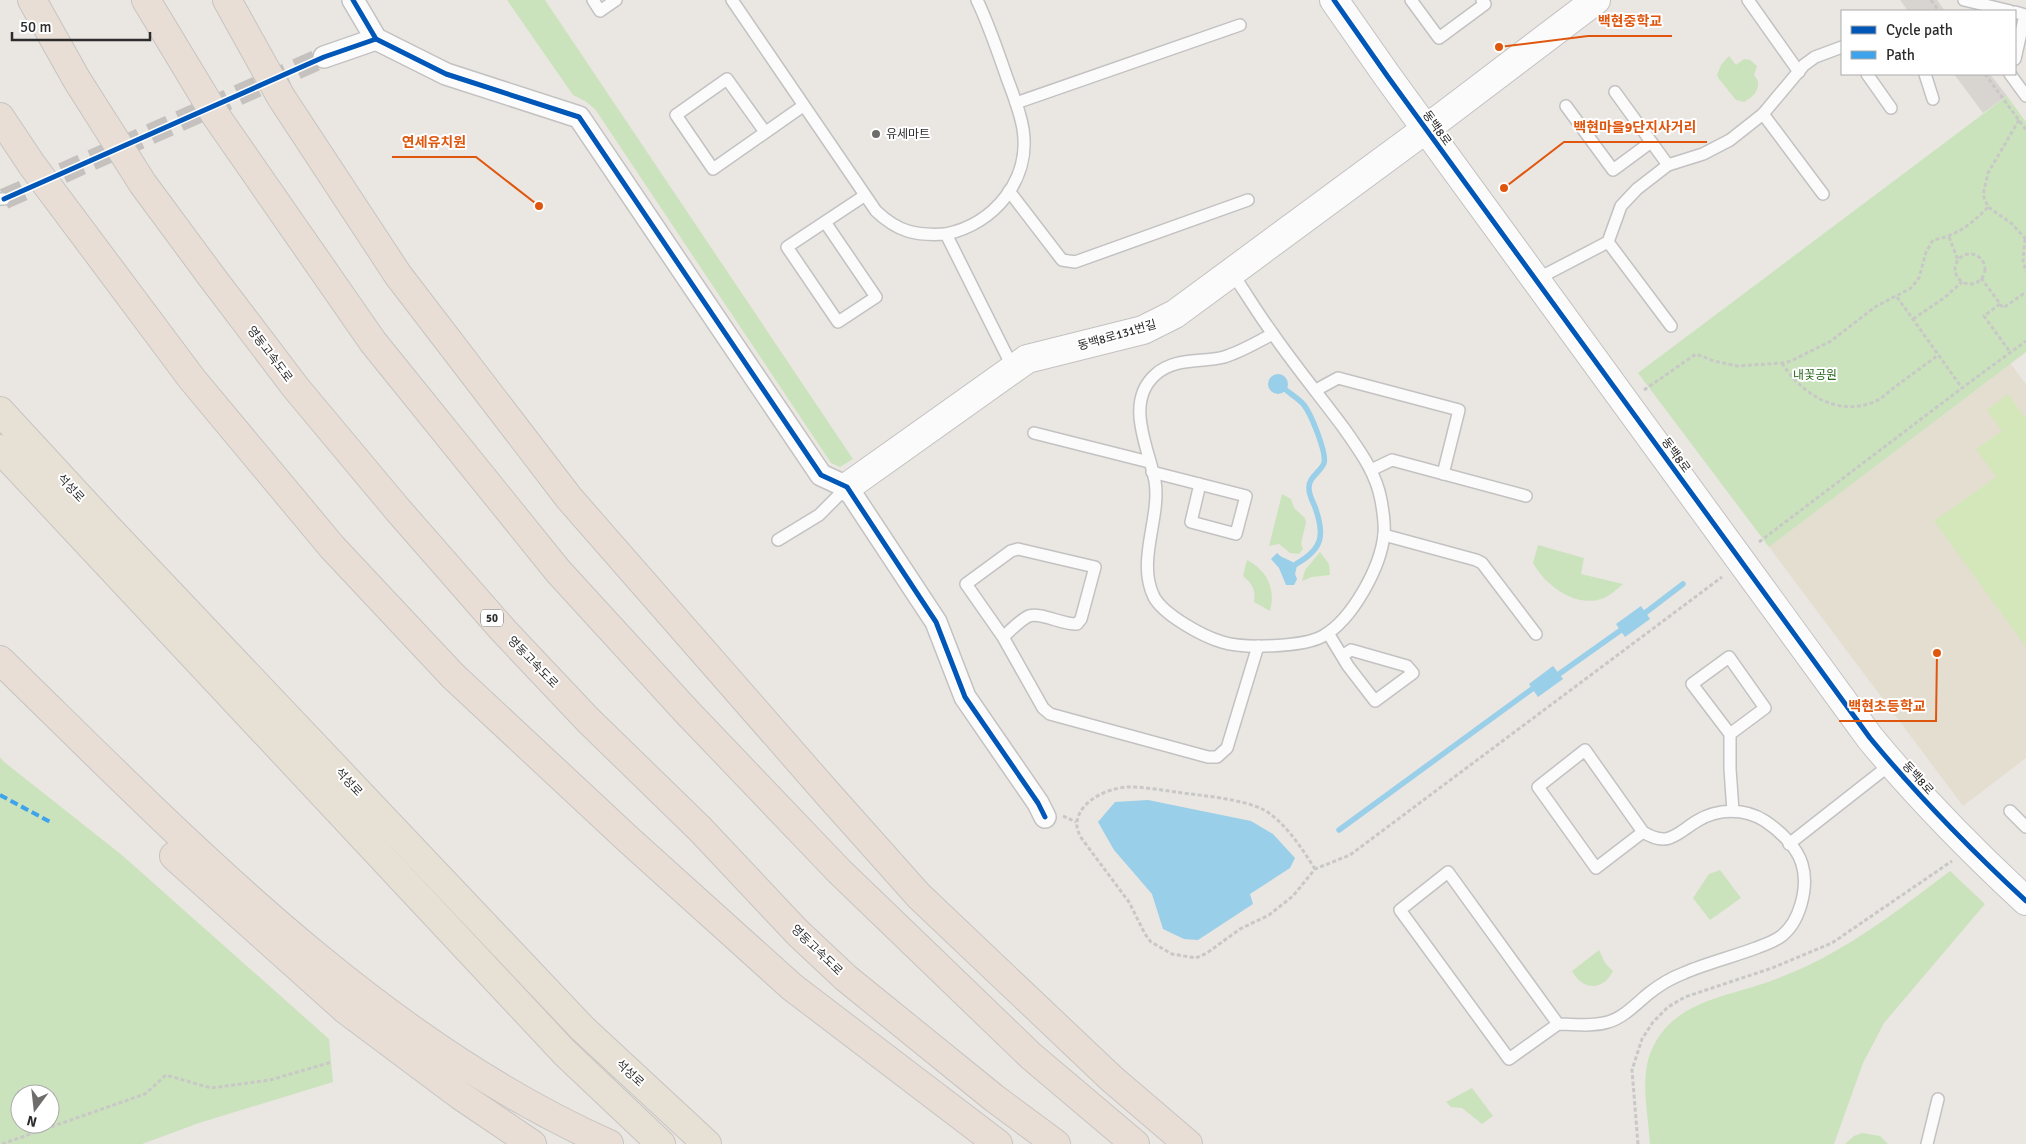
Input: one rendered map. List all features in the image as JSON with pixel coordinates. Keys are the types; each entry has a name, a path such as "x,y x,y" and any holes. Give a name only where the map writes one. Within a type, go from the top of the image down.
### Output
{"highway":[{"name":"영동고속도로","path":"32,0 77,80 138,176 211,276 296,388 398,510 503,630 588,720 700,829 798,933 846,978 994,1098 1056,1144"},
{"path":"146,0 216,116 373,342 558,571 687,712 839,871 1032,1056 1135,1144"},
{"path":"227,0 281,98 398,275 569,498 919,896 1112,1079 1188,1144"},
{"path":"0,117 32,165 192,379 332,546 453,676 630,841 792,986 998,1144"},
{"name":"석성로","path":"0,411 582,1029 707,1144"},
{"path":"0,449 565,1054 661,1144"},
{"path":"0,660 200,854 357,990 464,1064 520,1099 609,1144"},
{"path":"0,685 190,872 346,1010 461,1096 532,1144"}],"street":[{"path":"353,0 376,39 446,74 579,118 821,475 846,487 936,622 965,697 1045,816"},
{"name":"동백8로","path":"1334,0 1535,280 1870,738 1891,764 1971,848 2026,901"},
{"name":"동백8로131번길","path":"846,487 1013,368 1035,357 1143,330 1175,314 1426,129 1596,0"},
{"path":"324,57 376,39"}],"lane":[{"path":"593,0 600,11 616,0"},
{"path":"732,0 864,196 876,211 898,228 913,234 946,234 963,231 977,224 1004,200 1020,165 1024,147 1023,129 1016,103 977,0"},
{"path":"1411,0 1438,38 1485,4 1482,0"},
{"path":"1748,0 1799,72"},
{"path":"1964,0 2006,10"},
{"path":"2016,12 2025,15 2016,56"},
{"path":"1016,103 1240,25"},
{"path":"1535,280 1608,242 1617,214 1625,201 1668,165 1704,154 1730,140 1763,114 1799,72 1815,57 1841,47"},
{"path":"1868,75 1891,108"},
{"path":"1925,75 1933,99"},
{"path":"2012,75 2026,96"},
{"path":"765,132 727,79 676,115 713,168 803,106"},
{"path":"1616,92 1668,165"},
{"path":"1566,106 1614,170 1651,142"},
{"path":"1763,114 1823,194"},
{"path":"1009,191 1062,260 1068,262 1075,262 1248,200"},
{"path":"825,222 876,298 838,322 787,247 864,196"},
{"path":"946,234 1013,368"},
{"path":"1608,242 1671,326"},
{"path":"1232,273 1273,334 1316,390 1371,470 1376,479 1384,518 1384,535 1380,553 1367,584 1347,614 1323,637 1306,642 1258,646 1223,642 1202,633 1166,610 1155,599 1148,582 1148,566 1156,498 1155,482 1140,419 1144,392 1153,376 1166,366 1234,354 1273,334"},
{"path":"1316,390 1338,378 1459,410 1442,474"},
{"path":"1034,434 1246,496 1236,534 1191,522 1200,484"},
{"path":"1371,470 1392,460 1526,496"},
{"path":"778,540 819,515 846,487"},
{"path":"1384,535 1482,563 1536,634"},
{"path":"1003,637 1029,616 1077,624 1081,619 1095,567 1018,549 1011,551 966,584 1003,637 1043,708 1050,714 1208,757 1217,757 1227,748 1258,646"},
{"path":"1328,633 1342,656 1375,701 1413,673 1407,666 1351,650 1342,656"},
{"path":"1730,734 1765,708 1728,658 1692,684 1730,734 1730,774 1733,811"},
{"path":"1558,1024 1448,872 1400,910 1509,1059 1558,1024 1596,1024 1608,1022 1619,1017 1673,978 1780,937 1795,919 1800,907 1804,883 1802,864 1797,854 1777,831 1756,816 1733,811 1706,817 1697,821 1678,835 1660,839 1643,832 1585,750 1538,787 1596,868 1643,832"},
{"path":"1789,844 1891,764"},
{"path":"2010,811 2026,827"},
{"path":"1927,1144 1938,1099"}],"path":[{"path":"1930,0 1938,10"},
{"path":"1986,75 2026,130"},
{"path":"2019,120 1993,163 1986,178 1984,195 1988,207 2011,223 2026,239 2022,260 2026,272"},
{"path":"1644,390 1696,354 1714,361 1736,366 1782,363 1791,361 1830,341 1875,307 1897,297 1916,283 1929,245 1933,240 1956,234 1977,219 1988,207"},
{"path":"1949,237 1958,260"},
{"path":"1967,254 1981,259 1984,268 1981,278 1971,284 1962,282 1955,269 1958,260 1967,254"},
{"path":"1981,278 2003,308 2026,292"},
{"path":"1913,320 1944,298 1962,282"},
{"path":"1897,297 1962,388"},
{"path":"2000,304 1984,316 2010,352"},
{"path":"1759,542 2026,341"},
{"path":"1782,363 1794,380 1806,391 1829,403 1848,406 1877,401 1938,355"},
{"path":"1315,869 1291,835 1263,809 1213,797 1130,787 1114,789 1085,805 1076,822 1076,830 1129,902 1144,934 1151,942 1185,957 1196,958 1207,953 1240,929 1270,915 1293,896 1315,869 1350,856 1722,576"},
{"path":"1638,1144 1632,1070 1642,1039 1653,1022 1668,1007 1685,998 1772,968 1832,943 1971,848"},
{"path":"2,1144 145,1094 166,1075 211,1088 270,1080 332,1062"}],"shaded area":[{"path":"1900,0 1937,0 1944,10 1907,10"},
{"path":"1955,75 1991,75 2007,96 1983,113"},
{"path":"2010,363 2026,384 2026,758 1963,806 1769,547"}],"green space":[{"path":"507,0 545,0 853,459 840,467 831,463 595,109 573,95"},
{"path":"1729,56 1736,65 1744,59 1750,60 1757,66 1754,75 1758,81 1758,88 1753,96 1744,102 1736,100 1717,75 1721,65"},
{"name":"내꽃공원","path":"2007,96 2026,122 2026,352 1769,547 1638,373"},
{"path":"2008,394 2026,419 2026,647 1934,521 1996,477 1976,449 2002,431 1987,410"},
{"path":"1282,494 1291,499 1294,508 1305,518 1306,522 1301,544 1303,549 1299,554 1290,553 1279,544 1269,546"},
{"path":"1538,545 1584,558 1581,574 1623,584 1612,594 1604,598 1593,601 1573,598 1546,580 1533,563"},
{"path":"1320,552 1329,564 1330,575 1312,577 1302,581 1305,570"},
{"path":"1247,560 1260,569 1268,581 1272,595 1270,611 1254,602 1253,587 1243,576"},
{"path":"0,757 123,856 329,1039 333,1082 199,1123 142,1144 0,1144"},
{"path":"1720,870 1741,898 1710,920 1693,898 1709,874"},
{"path":"1950,871 1985,904 1884,1023 1863,1063 1834,1144 1650,1144 1645,1092 1647,1067 1655,1043 1664,1030 1676,1019 1702,1003 1777,979 1838,950 1871,929"},
{"path":"1599,950 1605,963 1613,971 1609,978 1599,985 1587,985 1577,978 1572,971"},
{"path":"1472,1088 1493,1116 1482,1124 1462,1108 1451,1107 1446,1102"},
{"path":"1862,1133 1880,1136 1888,1144 1845,1144 1854,1136"}],"water":[{"path":"1278,374 1285,377 1288,384 1285,391 1278,394 1271,391 1268,384 1271,377"},
{"path":"1277,553 1297,566 1295,574 1297,579 1294,585 1286,585 1279,568 1271,559"},
{"path":"1641,606 1650,619 1625,637 1616,624"},
{"path":"1553,666 1563,679 1538,697 1529,684"},
{"path":"1148,800 1251,821 1273,834 1295,858 1290,868 1250,894 1253,904 1198,940 1184,939 1163,929 1152,894 1114,850 1098,822 1115,802"}],"waterway":[{"path":"1286,390 1300,401 1307,410 1318,434 1324,458 1324,463 1309,485 1321,533 1317,547 1312,553 1296,564"},
{"path":"1645,613 1683,584"},
{"path":"1559,674 1621,630"},
{"path":"1339,830 1532,689"}],"tunnel":[{"path":"4,199 324,57"}],"marked path":[{"path":"0,795 52,823"}],"cycle path":[{"path":"353,0 376,39 446,74 579,117 821,475 847,487 936,622 965,697 1038,803 1045,817"},
{"path":"1334,0 1388,77 1870,738 1945,822 2026,901"},
{"path":"4,199 324,57 376,39"}],"place":[{"name":"백현중학교","path":"1499,47"},
{"name":"유세마트","path":"876,134"},
{"name":"백현마을9단지사거리","path":"1504,188"},
{"name":"연세유치원","path":"539,206"},
{"name":"백현초등학교","path":"1937,653"}]}
